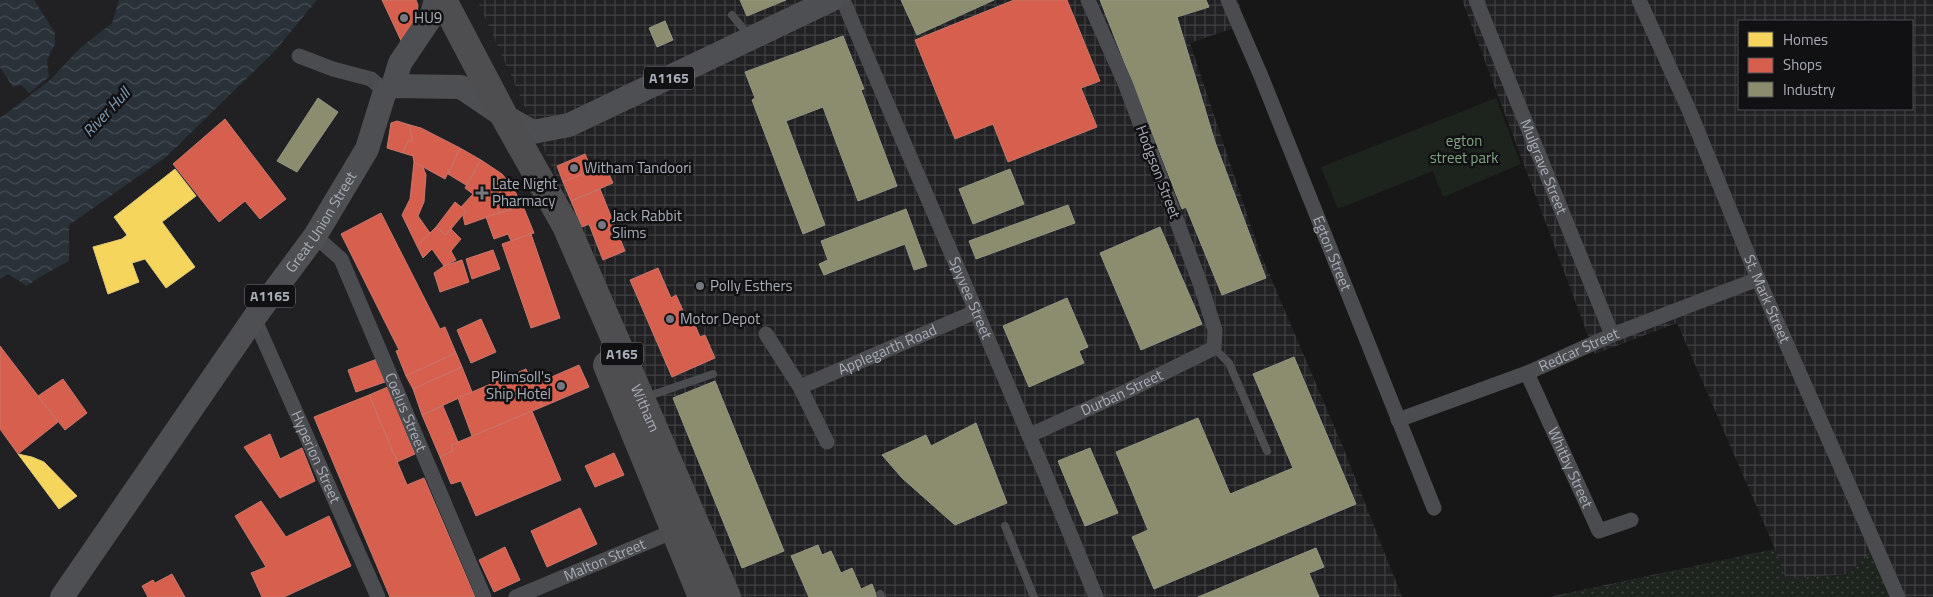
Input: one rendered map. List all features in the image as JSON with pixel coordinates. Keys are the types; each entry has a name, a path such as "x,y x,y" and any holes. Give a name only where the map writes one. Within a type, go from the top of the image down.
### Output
{"highway":[{"name":"Witham","path":"448,4 504,116 566,226 632,401 684,528 702,597"},
{"name":"Witham","path":"684,528 727,597"}],"main road":[{"name":"A1165","path":"448,4 430,17 400,63 389,88 461,88 533,132 569,125 832,0"},
{"name":"Great Union Street","path":"62,597 254,318 315,236 367,149 389,88"}],"street":[{"name":"Spyvee Street","path":"842,0 975,312 1030,435 1096,597"},
{"name":"Hodgson Street","path":"1088,0 1125,83 1200,283 1215,330 1214,348"},
{"name":"Egton Street","path":"1228,0 1261,76 1434,508"},
{"name":"Mulgrave Street","path":"1476,0 1612,335"},
{"name":"St. Mark Street","path":"1639,0 1689,110 1758,279 1898,597"},
{"path":"299,56 333,69 371,80 389,88"},
{"name":"Coelus Street","path":"315,236 341,259 484,597"},
{"name":"Redcar Street","path":"1398,420 1527,373 1612,335 1758,279"},
{"name":"Applegarth Road","path":"800,387 975,312"},
{"name":"Hyperion Street","path":"254,318 378,597"},
{"path":"766,334 800,387 827,442"},
{"name":"Durban Street","path":"1030,435 1127,391 1214,348"},
{"name":"Whitby Street","path":"1527,373 1599,531 1631,520"},
{"name":"Malton Street","path":"516,597 684,528"}],"lane":[{"path":"732,15 751,38"},
{"path":"1214,348 1229,363 1267,451"},
{"path":"632,401 713,374"},
{"path":"1005,526 1034,597"}],"shaded area":[{"path":"0,0 119,0 112,23 80,48 50,80 0,118"},
{"path":"317,0 477,0 634,351 738,597 0,597 0,279 8,273 28,286 45,274 68,225 166,157 275,51"},
{"path":"477,0 1238,0 1246,24 1190,43 1259,250 1343,447 1402,597 738,597 634,351"},
{"path":"1462,0 1933,0 1933,597 1549,597 1775,549 1677,323 1595,354"}],"green space":[{"name":"egton street park","path":"1496,98 1521,164 1443,197 1433,171 1338,209 1321,167"},
{"path":"1881,545 1902,597 1556,597 1775,549 1786,579 1846,574"}],"water":[{"path":"0,0 34,0 55,33 55,44 47,60 49,77 29,93 22,85 13,87 0,67"},
{"name":"River Hull","path":"119,0 317,0 275,51 166,157 69,225 69,261 27,286 8,274 0,279 0,118 50,80 80,48 112,23"}],"building: Homes":[{"path":"175,169 196,196 162,222 195,267 166,288 145,259 132,263 139,282 108,294 93,247 122,239 127,235 114,217"},
{"path":"18,454 44,462 77,496 59,509"}],"building: Shops":[{"name":"HU9","path":"382,0 416,0 418,5 415,31 404,47"},
{"path":"1014,0 1067,0 1100,81 1081,88 1097,127 1008,162 993,124 955,139 915,40"},
{"path":"225,119 286,199 260,219 245,201 219,222 173,164"},
{"path":"397,121 410,125 412,141 408,141 403,153 387,148 391,123"},
{"path":"410,125 421,128 460,148 445,179 414,162 413,156 403,153 408,141 412,141"},
{"path":"460,148 481,160 466,185 448,174"},
{"name":"Witham Tandoori","path":"585,154 592,170 563,182 557,166"},
{"name":"Late Night Pharmacy","path":"481,160 502,174 512,186 493,192 499,213 465,225 463,216 466,211 461,207 473,194 465,188"},
{"path":"414,162 423,167 426,175 424,202 418,216 430,233 417,246 402,215 410,199"},
{"path":"605,165 613,183 571,201 563,182"},
{"path":"512,186 523,206 499,213 493,192"},
{"name":"Jack Rabbit Slims","path":"600,189 625,251 603,260 589,224 582,227 571,201"},
{"path":"455,202 466,211 446,235 436,227"},
{"path":"523,206 534,233 511,241 508,234 494,239 486,217"},
{"path":"381,213 440,329 445,327 456,353 406,376 396,351 399,350 341,234"},
{"path":"436,227 446,235 451,229 461,239 451,251 456,260 444,266 432,249 423,258 417,246"},
{"path":"531,234 560,318 531,328 502,244"},
{"path":"493,250 500,269 472,279 466,259"},
{"path":"462,260 469,282 440,292 434,273 444,266"},
{"name":"Motor Depot","path":"658,268 671,298 676,295 685,315 690,313 700,337 705,335 715,358 672,377 630,280"},
{"path":"481,319 496,352 471,363 457,330"},
{"path":"0,346 58,422 18,454 0,429"},
{"path":"456,353 462,367 413,389 406,376"},
{"path":"377,359 385,382 356,392 348,370"},
{"name":"Plimsoll's Ship Hotel","path":"579,365 589,387 542,407 533,385"},
{"path":"462,367 472,392 422,415 413,389"},
{"path":"526,369 542,407 472,436 458,398"},
{"path":"63,379 87,413 65,430 38,396"},
{"path":"390,386 408,430 405,431 415,454 397,462 369,395"},
{"path":"369,395 407,485 424,478 475,597 390,597 314,417"},
{"path":"443,406 458,442 451,445 453,451 440,457 422,415"},
{"path":"532,411 561,480 476,516 461,481 451,484 440,457 453,451 451,445"},
{"path":"270,434 280,459 302,448 315,481 280,498 244,447"},
{"path":"614,453 624,475 595,487 585,466"},
{"path":"261,501 286,537 329,516 351,566 284,597 262,597 251,573 266,567 235,516"},
{"path":"580,508 597,544 547,567 531,531"},
{"path":"505,547 520,580 494,592 479,560"},
{"path":"172,574 185,597 148,597 142,586 153,580 155,583"}],"building: Industry":[{"path":"740,0 786,0 747,16"},
{"path":"901,0 994,0 917,35"},
{"path":"1100,0 1206,0 1209,7 1177,17 1215,142 1266,278 1222,295 1186,207 1182,209"},
{"path":"665,21 673,40 657,47 649,28"},
{"path":"843,36 864,89 861,90 897,186 858,201 823,107 786,121 825,225 803,234 752,100 755,98 745,72"},
{"path":"318,98 338,112 297,172 277,161"},
{"path":"1010,169 1024,204 973,224 959,189"},
{"path":"1068,205 1075,223 976,259 969,241"},
{"path":"906,209 927,266 914,270 905,244 824,275 819,264 828,260 821,241"},
{"path":"1160,227 1202,324 1141,350 1100,253"},
{"path":"1067,298 1088,347 1079,351 1084,363 1029,387 1003,326"},
{"path":"1294,357 1356,504 1154,589 1132,537 1148,530 1116,452 1198,418 1230,494 1293,468 1253,374"},
{"path":"715,381 784,551 742,568 673,398"},
{"path":"976,423 1007,503 955,525 902,478 882,455 926,435 931,446"},
{"path":"1090,448 1118,513 1085,526 1058,461"},
{"path":"818,545 822,555 831,551 841,573 852,568 861,589 872,584 877,597 809,597 791,556"},
{"path":"1316,548 1324,567 1309,573 1319,597 1198,597"}],"place":[{"name":"HU9","path":"404,18"},
{"name":"Witham Tandoori","path":"574,168"},
{"name":"Late Night Pharmacy","path":"482,193"},
{"name":"Jack Rabbit Slims","path":"602,225"},
{"name":"Polly Esthers","path":"700,286"},
{"name":"Motor Depot","path":"670,319"},
{"name":"Plimsoll's Ship Hotel","path":"561,386"}]}
